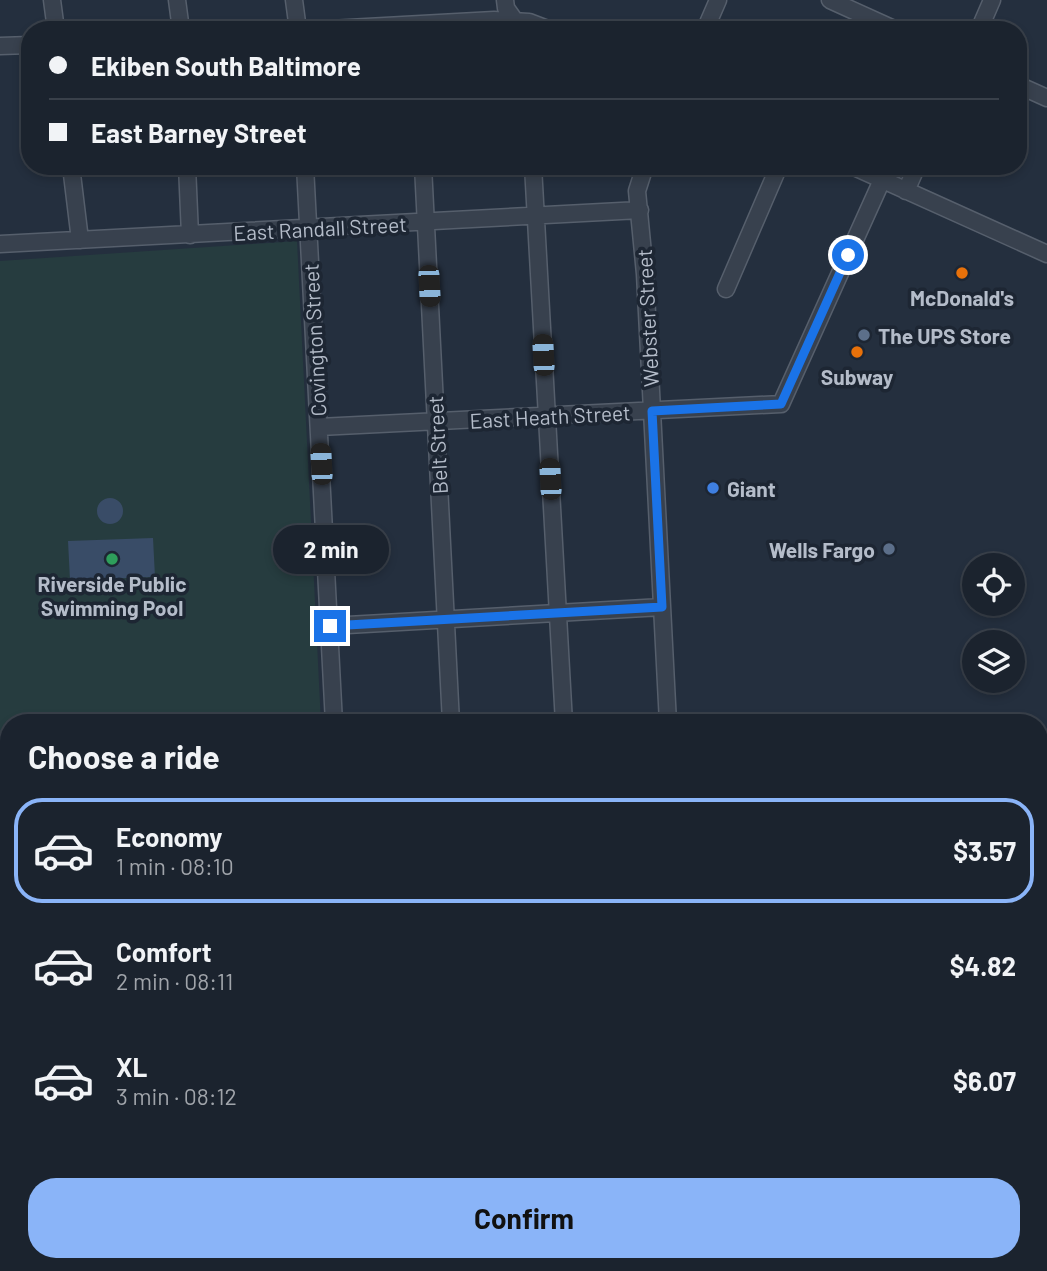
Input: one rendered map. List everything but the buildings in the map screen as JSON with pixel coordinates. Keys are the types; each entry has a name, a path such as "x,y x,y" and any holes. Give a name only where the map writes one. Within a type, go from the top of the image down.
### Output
{"street":[{"path":"52,0 55,21"},
{"path":"177,0 180,21"},
{"path":"294,0 297,21"},
{"path":"505,0 506,8 516,21"},
{"path":"709,21 719,0"},
{"path":"830,0 876,21"},
{"path":"983,21 992,0"},
{"path":"0,46 21,45"},
{"path":"1027,89 1047,98"},
{"path":"72,175 79,240"},
{"path":"187,175 190,235"},
{"name":"Covington Street","path":"305,175 334,714"},
{"name":"Belt Street","path":"423,175 451,714"},
{"path":"533,175 563,714"},
{"name":"Webster Street","path":"642,175 637,191 652,411 668,714"},
{"path":"726,289 775,175"},
{"path":"871,175 1047,254"},
{"path":"906,191 914,175"},
{"name":"East Heath Street","path":"319,427 781,404 882,180"},
{"name":"East Randall Street","path":"0,244 640,210"},
{"path":"330,626 662,607"}],"green space":[{"path":"297,241 321,714 0,714 0,261"}],"water":[{"path":"110,498 119,502 123,511 119,520 110,524 101,520 97,511 101,502"},
{"name":"Riverside Public Swimming Pool","path":"153,538 155,577 70,580 68,541"}],"place":[{"name":"McDonald's","path":"962,273"},
{"name":"The UPS Store","path":"864,335"},
{"name":"Subway","path":"857,352"},
{"name":"Giant","path":"713,488"},
{"name":"Wells Fargo","path":"889,549"},
{"name":"Riverside Public Swimming Pool","path":"112,559"}],"route":[{"path":"330,626 662,607 652,411 781,404 848,255"}]}
